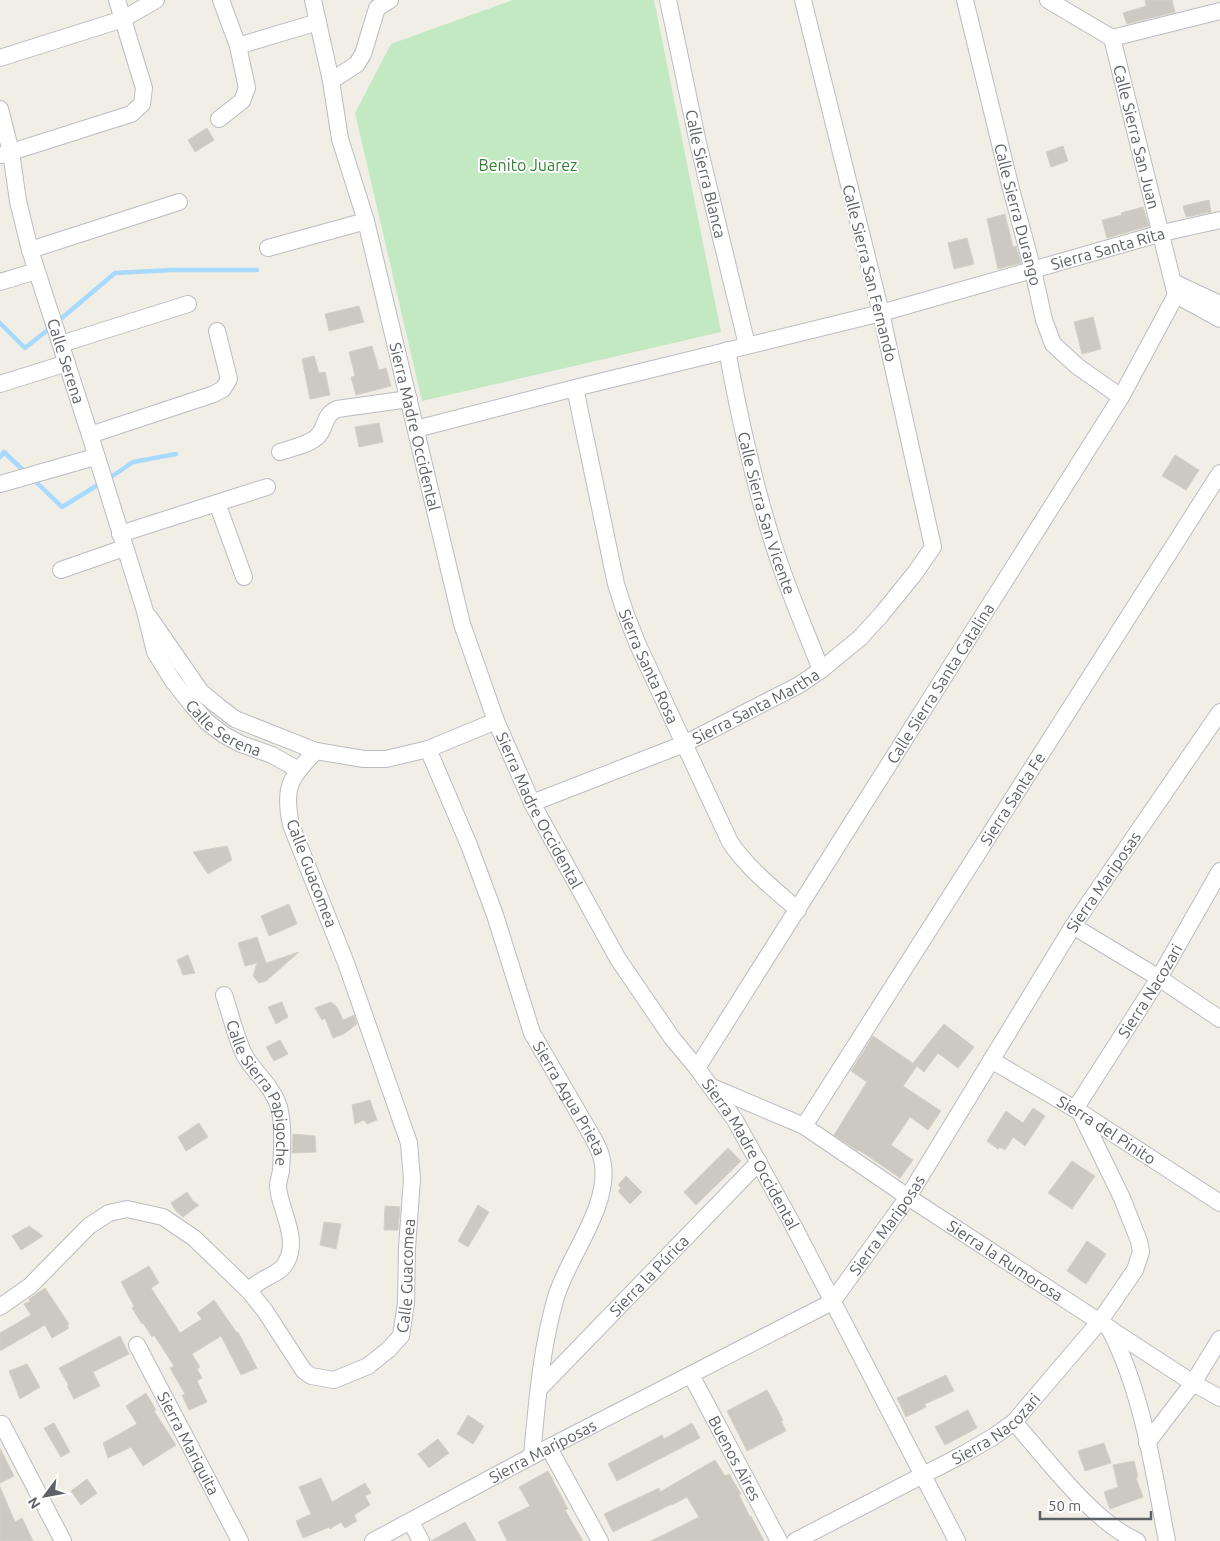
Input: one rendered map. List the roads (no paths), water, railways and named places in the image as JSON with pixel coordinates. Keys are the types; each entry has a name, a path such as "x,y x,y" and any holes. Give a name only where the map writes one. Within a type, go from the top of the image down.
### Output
{"street":[{"path":"6,154 131,114 142,104 144,88 117,0"},
{"path":"0,58 123,19 156,0"},
{"path":"220,119 242,101 247,88 238,46 221,0"},
{"name":"Sierra Madre Occidental","path":"313,0 331,81 340,139 366,221 462,624 496,721 532,803 618,959 651,1009 735,1120 759,1162 957,1541"},
{"path":"331,81 357,64 363,54 377,8 390,0"},
{"name":"Calle Sierra Blanca","path":"668,0 698,142 747,345"},
{"name":"Calle Sierra San Fernando","path":"803,0 881,313 933,547"},
{"name":"Calle Sierra Durango","path":"965,0 1008,180 1033,270 1044,320 1053,344 1077,366 1121,397"},
{"path":"1048,0 1112,38 1220,11"},
{"path":"238,46 318,22"},
{"name":"Calle Sierra San Juan","path":"1112,38 1175,289"},
{"name":"Calle Serena","path":"0,109 6,154 30,250 90,435 155,652 173,681 208,722 241,744 272,755 298,770"},
{"path":"30,250 179,202"},
{"name":"Sierra Santa Rita","path":"416,430 575,388 881,313 1162,233 1220,220"},
{"path":"268,248 366,221"},
{"path":"0,282 36,271"},
{"path":"1175,289 1220,304"},
{"path":"1175,289 1220,319"},
{"name":"Calle Sierra Santa Catalina","path":"697,1068 1121,397 1175,289"},
{"path":"61,344 188,304"},
{"path":"90,435 214,394 223,389 229,379 217,331"},
{"name":"Calle Sierra San Vicente","path":"727,350 734,391 764,516 781,568 821,670"},
{"path":"0,384 67,363"},
{"name":"Sierra Santa Rosa","path":"575,388 616,584 635,636 730,842 751,869 798,910"},
{"path":"280,452 312,441 320,433 328,415 336,409 409,399"},
{"path":"0,484 96,457"},
{"name":"Sierra Santa Fe","path":"804,1126 1220,473"},
{"path":"61,570 122,541 217,503 267,487"},
{"path":"217,503 244,577"},
{"name":"Sierra Santa Martha","path":"532,803 684,744 800,685 860,638 927,558 933,547"},
{"name":"Calle Serena","path":"144,611 197,686 218,706 235,719 316,751 364,759 386,759 428,749 496,721"},
{"name":"Sierra Mariposas","path":"373,1541 532,1456 832,1302 908,1197 1073,926 1220,712"},
{"name":"Sierra Agua Prieta","path":"428,749 469,846 495,915 532,1033 592,1136 600,1152 603,1166 601,1189 594,1214 556,1295 544,1348 532,1456"},
{"name":"Calle Guacomea","path":"0,1307 30,1286 89,1226 109,1213 127,1209 163,1217 194,1238 249,1291 265,1311 304,1371 311,1376 334,1380 368,1366 388,1350 401,1336 406,1303 407,1248 412,1179 409,1142 346,963 291,825 287,805 288,791 298,770 316,751"},
{"name":"Sierra Nacozari","path":"795,1541 994,1437 1014,1422 1104,1325 1135,1270 1141,1252 1139,1240 1131,1219 1078,1110 1220,871"},
{"path":"1073,926 1158,978 1220,1019"},
{"name":"Calle Sierra Papigoche","path":"224,995 244,1055 270,1089 279,1107 281,1135 278,1186 290,1235 288,1259 283,1267 276,1273 260,1280 249,1291"},
{"name":"Sierra del Pinito","path":"991,1060 1078,1110 1220,1203"},
{"name":"Sierra la Rumorosa","path":"710,1086 804,1126 908,1197 1193,1384 1220,1398"},
{"name":"Sierra la Púrica","path":"539,1389 759,1162"},
{"path":"1104,1325 1117,1344 1141,1412 1167,1541"},
{"path":"1147,1443 1193,1384 1220,1339"},
{"name":"Sierra Mariquita","path":"137,1345 240,1541"},
{"name":"Buenos Aires","path":"691,1374 779,1541"},
{"path":"1014,1422 1091,1507 1123,1535 1137,1541"},
{"path":"2,1424 63,1541"},
{"path":"549,1448 600,1541"},
{"path":"411,1522 421,1541"}],"waterway":[{"path":"56,323 115,273 172,270 257,270"},
{"path":"0,323 25,348 50,328"},
{"path":"0,457 4,452 26,473"},
{"path":"108,479 133,462 176,454"},
{"path":"32,478 62,507 101,483"}],"park label":[{"name":"Benito Juarez","path":"528,165"}]}
